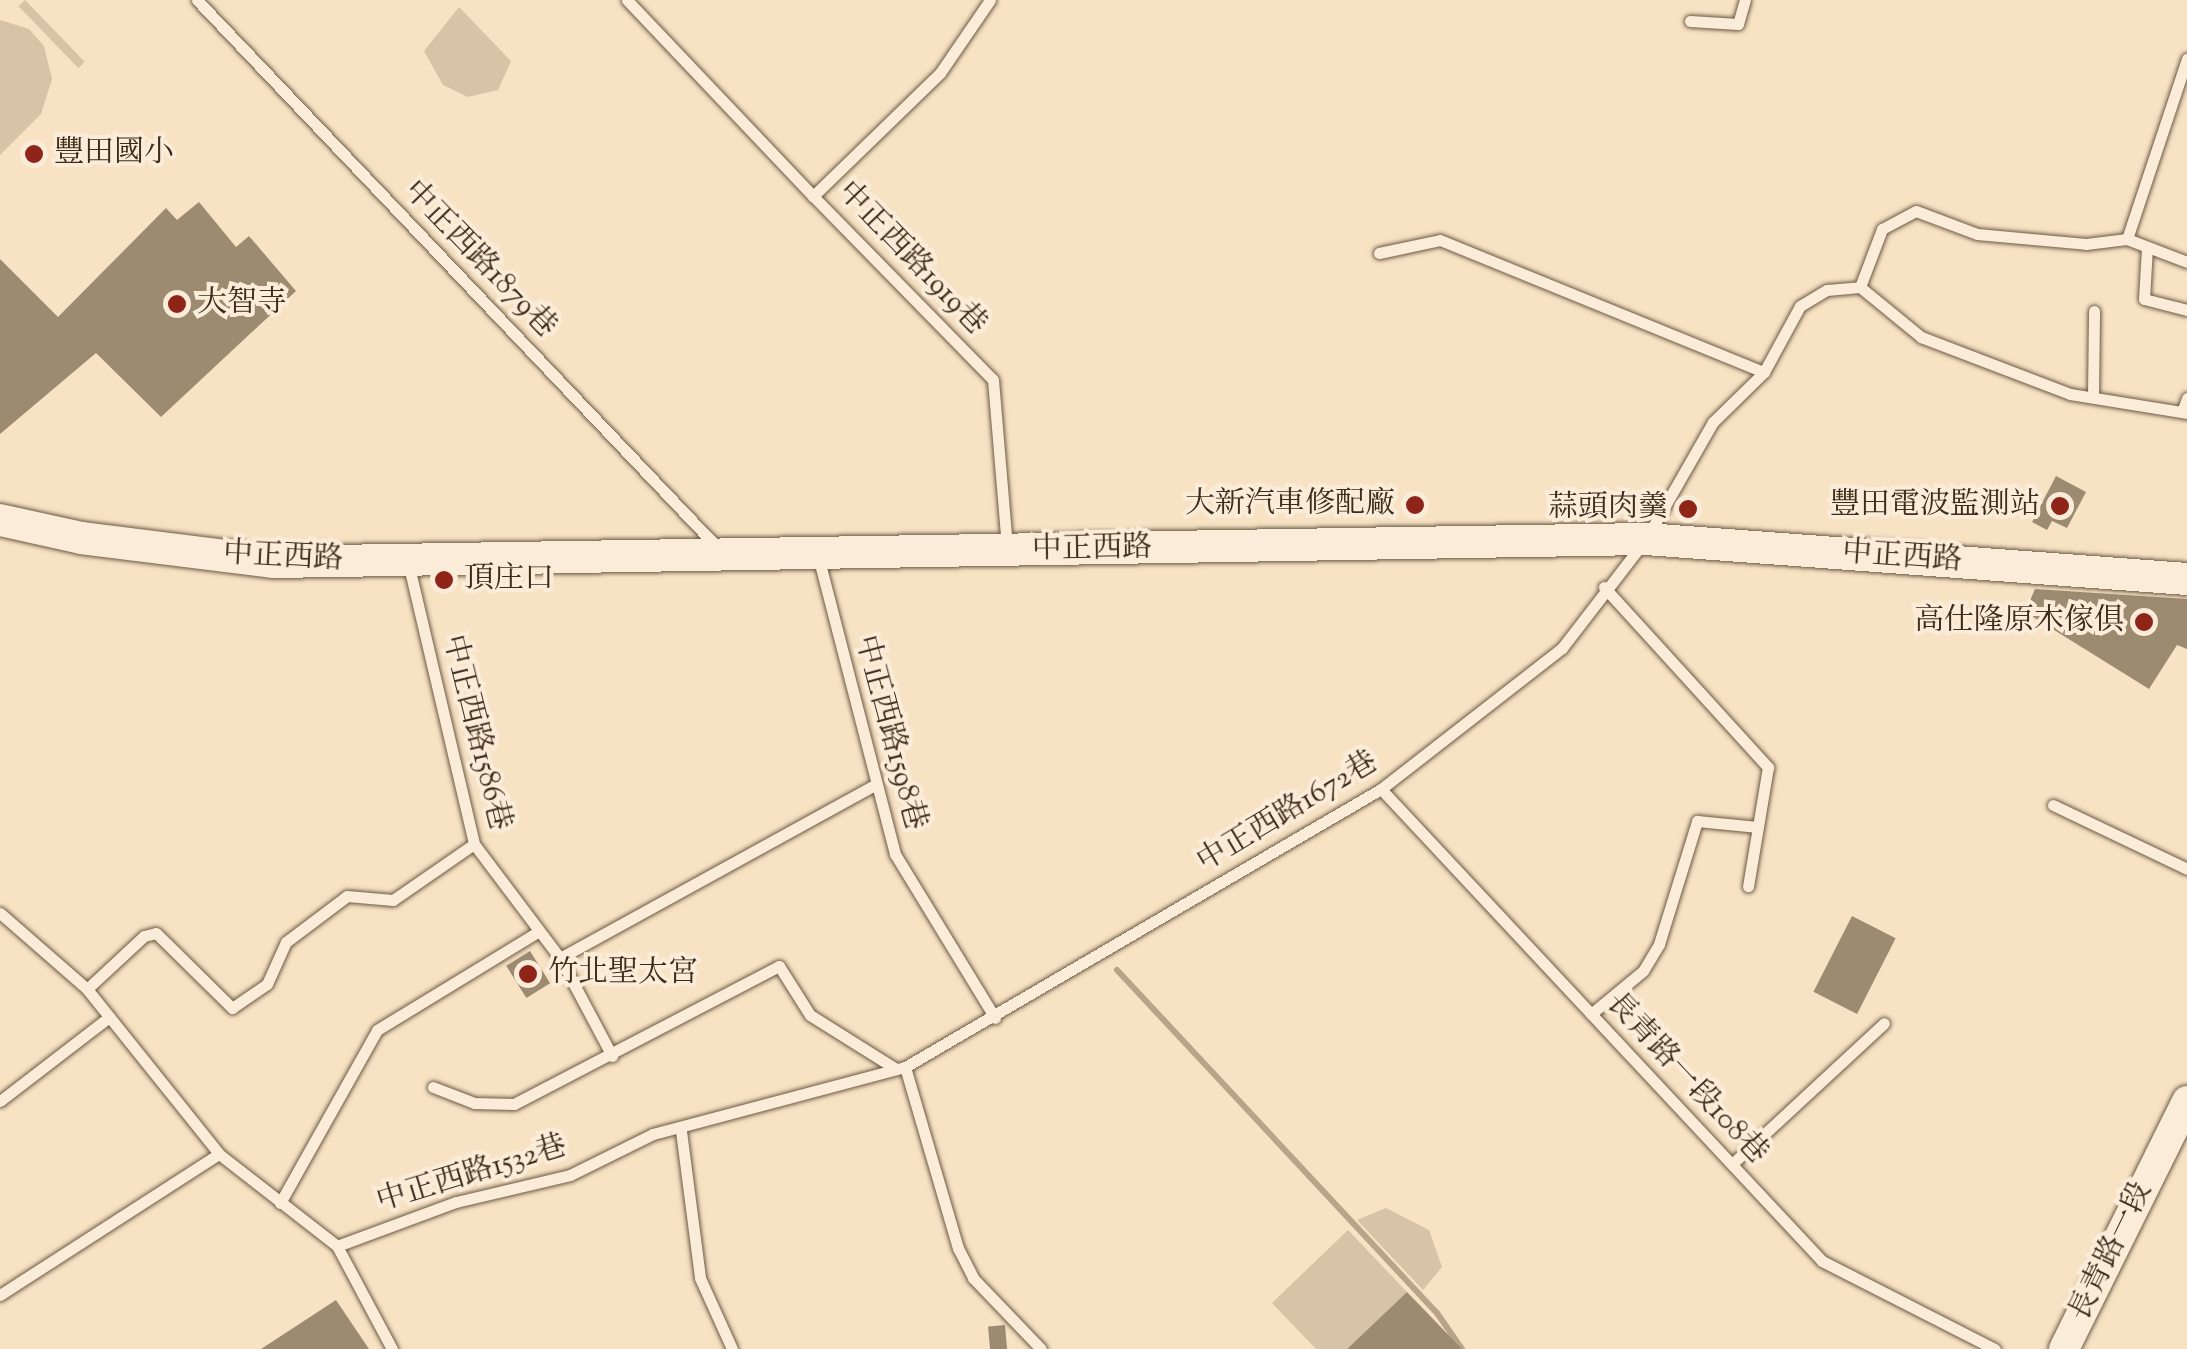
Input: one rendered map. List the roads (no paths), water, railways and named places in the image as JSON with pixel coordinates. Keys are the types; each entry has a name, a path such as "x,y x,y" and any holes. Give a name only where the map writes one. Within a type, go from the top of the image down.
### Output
{"main road":[{"name":"中正西路","path":"0,520 81,538 273,562 818,556 1646,539 2187,579"}],"street":[{"name":"長青路一段","path":"2064,1349 2187,1101"}],"lane":[{"name":"中正西路1879巷","path":"197,0 724,555"},
{"path":"628,0 812,196"},
{"name":"中正西路1919巷","path":"990,0 940,74 812,196 992,380 1007,552"},
{"path":"1690,21 1738,24 1745,0"},
{"path":"2126,238 2187,59"},
{"path":"2187,262 2126,238 2086,244 1977,234 1916,211 1882,229 1860,287 1921,337 2092,397 2184,412 2187,398"},
{"path":"1378,252 1440,240 1764,372"},
{"path":"2146,247 2144,299 2187,310"},
{"name":"中正西路1672巷","path":"901,1068 995,1018 1381,789 1562,648 1604,587 1646,539 1713,422 1764,372 1800,306 1828,290 1860,287"},
{"path":"2092,397 2094,311"},
{"name":"中正西路1598巷","path":"818,556 896,854 995,1018"},
{"name":"中正西路1586巷","path":"408,562 474,844 536,933 560,958 612,1056"},
{"path":"1604,587 1768,767 1748,886"},
{"path":"560,958 875,784"},
{"name":"長青路一段108巷","path":"1381,789 1822,1261 1995,1349"},
{"path":"2053,805 2187,869"},
{"path":"1591,1014 1643,970 1659,944 1697,821 1758,827"},
{"path":"87,989 144,936 156,933 232,1008 268,984 286,942 347,896 393,900 474,844"},
{"path":"0,913 87,989 218,1154 337,1246 392,1349"},
{"path":"280,1203 378,1030 536,933"},
{"path":"433,1087 474,1103 514,1104 612,1056 698,1004 779,966 810,1015 901,1068 973,1278 1041,1349"},
{"path":"0,1102 109,1017"},
{"path":"1732,1164 1884,1023"},
{"name":"中正西路1532巷","path":"337,1246 456,1202 570,1175 626,1143 901,1068"},
{"path":"681,1130 700,1278 732,1349"},
{"path":"0,1295 218,1154"}],"waterway":[{"path":"1117,970 1437,1313 1462,1349"}],"place":[{"name":"豐田國小","path":"34,154"},
{"name":"大智寺","path":"177,304"},
{"name":"大新汽車修配廠","path":"1415,505"},
{"name":"豐田電波監測站","path":"2060,506"},
{"name":"蒜頭肉羹","path":"1688,509"},
{"name":"頂庄口","path":"444,580"},
{"name":"高仕隆原木傢俱","path":"2144,622"},
{"name":"竹北聖太宮","path":"528,974"}]}
